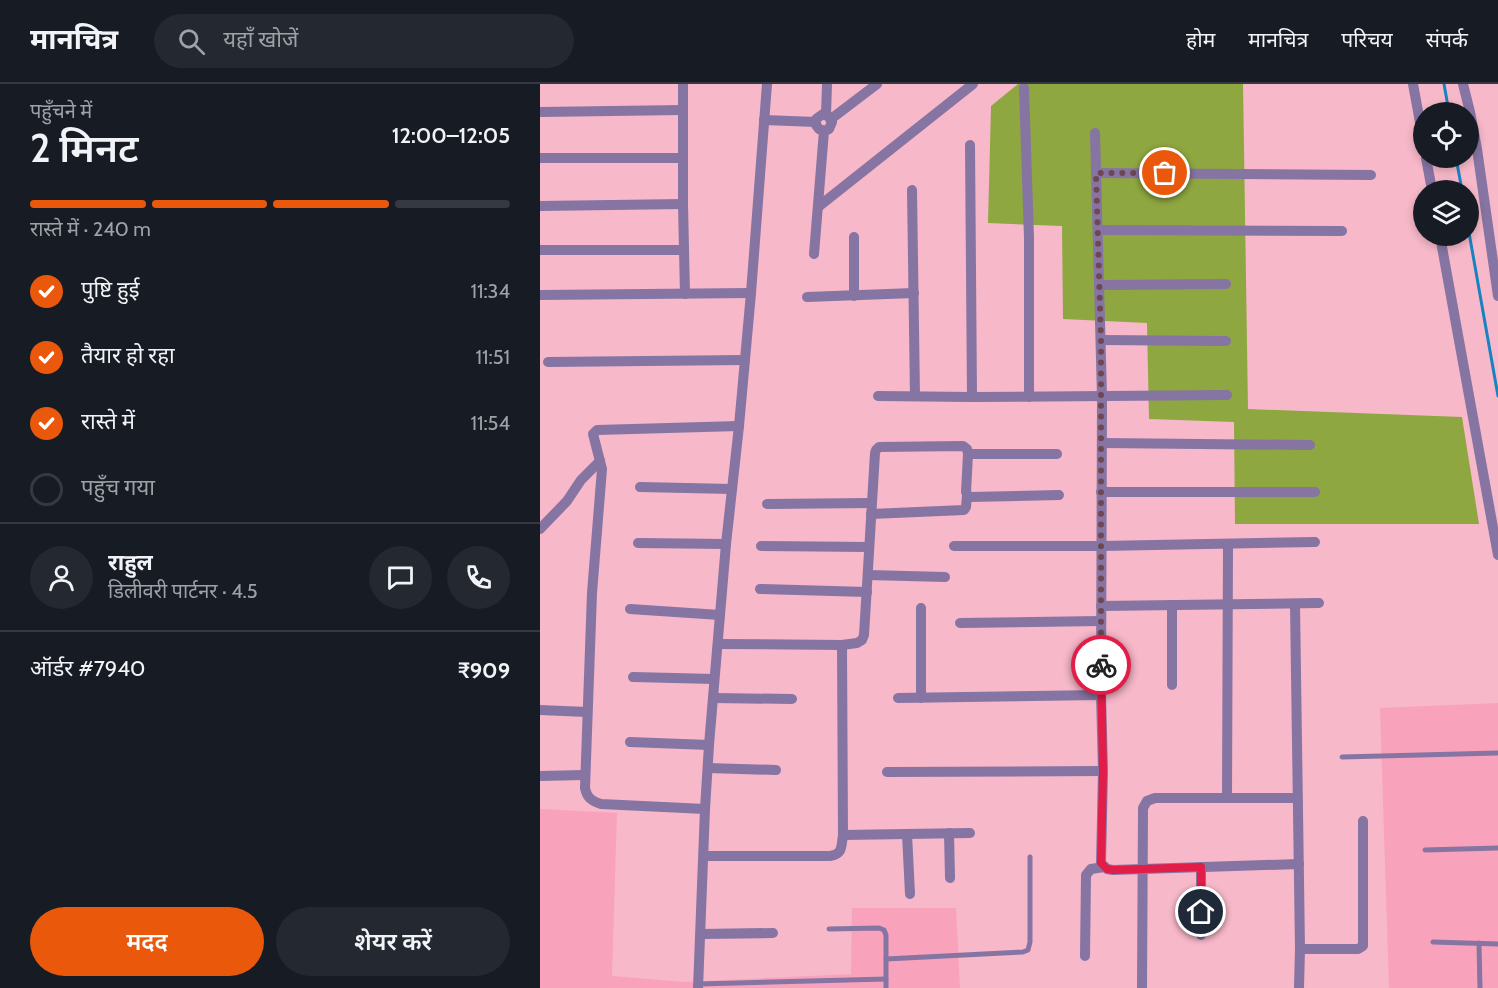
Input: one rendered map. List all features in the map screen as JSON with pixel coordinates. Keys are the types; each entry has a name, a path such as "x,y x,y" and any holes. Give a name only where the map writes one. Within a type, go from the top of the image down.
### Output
{"street":[{"path":"682,84 685,294"},
{"path":"699,986 709,745 726,544 752,293 767,84"},
{"path":"824,131 831,127 827,84"},
{"path":"824,131 817,127 816,122 820,115 829,117 878,84"},
{"path":"818,207 973,84"},
{"path":"1413,84 1416,102"},
{"path":"1463,84 1477,148 1498,296"},
{"path":"1024,88 1029,237 1029,397"},
{"path":"540,112 683,110"},
{"path":"764,120 816,122"},
{"path":"814,254 824,131"},
{"path":"1095,133 1102,397 1103,771 1100,859 1104,867"},
{"path":"970,145 972,397"},
{"path":"540,158 683,158"},
{"path":"1096,173 1371,175"},
{"path":"912,190 915,396"},
{"path":"540,206 682,204"},
{"path":"1098,230 1342,231"},
{"path":"854,237 854,296"},
{"path":"1442,246 1498,555"},
{"path":"540,250 684,250"},
{"path":"1100,285 1226,284"},
{"path":"540,295 752,293"},
{"path":"807,297 914,294"},
{"path":"1101,340 1226,341"},
{"path":"548,362 745,360"},
{"path":"879,396 1227,395"},
{"path":"705,809 602,804 590,799 587,795 584,775 592,593 602,476 592,437 597,430 739,426"},
{"path":"1102,443 1310,445"},
{"path":"718,644 842,645 862,640 864,635 871,508 876,450 879,447 960,445 966,447 968,454 966,492 968,496 964,510 871,508 767,504"},
{"path":"968,454 1057,454"},
{"path":"540,529 600,461"},
{"path":"640,487 732,489"},
{"path":"1101,492 1315,492"},
{"path":"968,496 1059,495"},
{"path":"954,546 1315,542"},
{"path":"638,543 726,544"},
{"path":"1227,798 1228,544"},
{"path":"761,546 869,547"},
{"path":"868,575 945,577"},
{"path":"760,589 867,591"},
{"path":"1101,606 1319,603"},
{"path":"1294,604 1299,988"},
{"path":"1172,605 1172,685"},
{"path":"921,608 921,698"},
{"path":"630,609 720,615"},
{"path":"960,623 1101,621"},
{"path":"704,856 836,855 841,849 843,836 842,645"},
{"path":"633,677 714,679"},
{"path":"898,698 1101,695"},
{"path":"713,698 792,699"},
{"path":"540,710 587,712"},
{"path":"630,742 709,745"},
{"path":"708,768 776,770"},
{"path":"887,772 1103,771"},
{"path":"540,776 584,775"},
{"path":"1142,988 1143,808 1147,801 1155,798 1297,798"},
{"path":"1300,949 1358,950 1362,946 1363,821"},
{"path":"843,836 969,832"},
{"path":"949,833 950,878"},
{"path":"907,834 910,894"},
{"path":"1085,956 1086,875 1091,868 1104,867 1113,870 1299,864"},
{"path":"1201,867 1201,935"},
{"path":"701,934 773,933"}],"lane":[{"path":"1342,757 1498,753"},
{"path":"1425,850 1498,848"},
{"path":"886,959 1028,950 1030,942 1030,857"},
{"path":"829,929 884,930 886,935 886,988"},
{"path":"1433,942 1498,944"},
{"path":"1479,944 1480,988"},
{"path":"699,986 886,979"}],"shaded area":[{"path":"1498,703 1498,988 1389,988 1380,708"},
{"path":"540,809 617,813 612,976 685,982 851,974 852,908 956,908 960,988 540,988"}],"green space":[{"path":"1018,84 1243,84 1248,409 1462,417 1479,524 1235,524 1234,422 1149,419 1147,323 1063,319 1062,226 988,223 991,106"}],"waterway":[{"path":"1444,84 1447,102"},
{"path":"1458,168 1460,180"},
{"path":"1471,246 1498,396"}],"way so far":[{"path":"1101,665 1102,420 1096,173 1165,173"}],"route":[{"path":"1101,665 1103,771 1101,863 1107,869 1113,870 1201,867 1201,912"}]}
